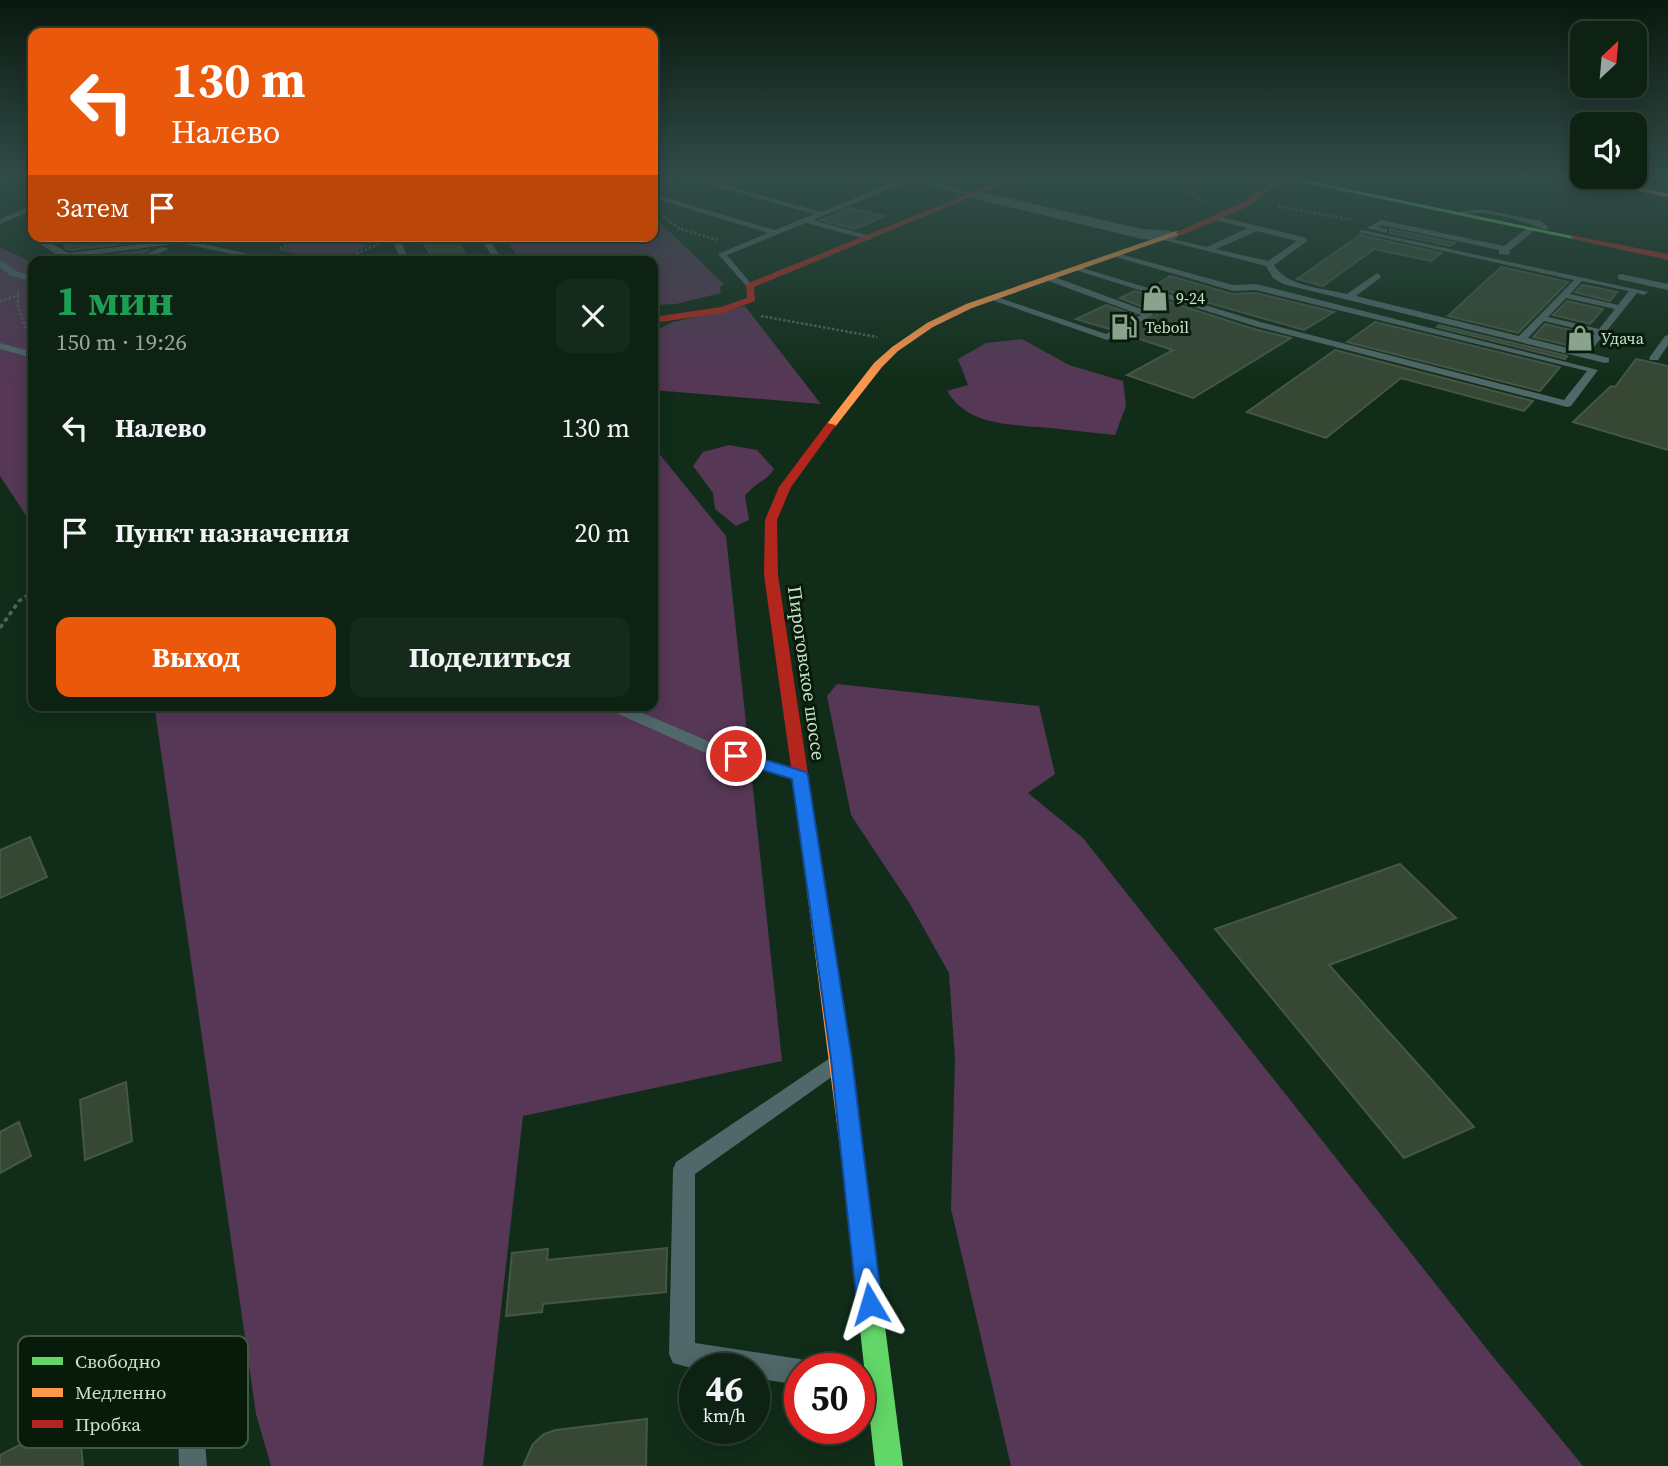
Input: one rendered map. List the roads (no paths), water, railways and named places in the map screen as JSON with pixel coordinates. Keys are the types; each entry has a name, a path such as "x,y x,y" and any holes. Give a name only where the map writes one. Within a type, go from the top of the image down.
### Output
{"main road":[{"path":"658,319 730,307 752,299 749,286 849,245"},
{"name":"Пироговское шоссе","path":"866,1353 841,1059 771,575 771,520 785,487 844,407 878,365 903,343 949,316 991,298 1140,245"},
{"path":"1612,245 1668,257"},
{"name":"Пироговское шоссе","path":"875,1408 889,1466"}],"lane":[{"path":"48,245 65,256 147,245"},
{"path":"148,256 179,245"},
{"path":"198,245 251,256"},
{"path":"740,245 722,254 749,286"},
{"path":"1188,245 1269,264 1276,276 1286,282 1605,360"},
{"path":"1207,250 1217,245"},
{"path":"1269,264 1295,245"},
{"path":"1426,245 1668,297"},
{"path":"1490,245 1506,249"},
{"path":"1511,245 1502,251 1668,287"},
{"path":"1076,269 1261,325 1567,404 1593,370 1256,287 1233,288 1119,255"},
{"path":"0,262 13,273 28,278"},
{"path":"1158,276 1169,271"},
{"path":"1349,297 1377,276"},
{"path":"991,298 1107,337 1149,315 1049,278"},
{"path":"1522,340 1580,278"},
{"path":"1136,286 1147,281"},
{"path":"1223,294 1233,288"},
{"path":"1583,354 1635,290"},
{"path":"1564,295 1621,308"},
{"path":"1204,307 1213,301"},
{"path":"1542,318 1601,332"},
{"path":"1654,358 1668,338"},
{"path":"0,346 28,354"},
{"path":"624,711 716,751 800,776"},
{"path":"784,1369 682,1353 684,1169 841,1059"},
{"path":"192,1448 193,1466"}],"place":[{"name":"9-24","path":"1155,298"},
{"name":"Teboil","path":"1124,327"},
{"name":"Удача","path":"1580,338"}]}
